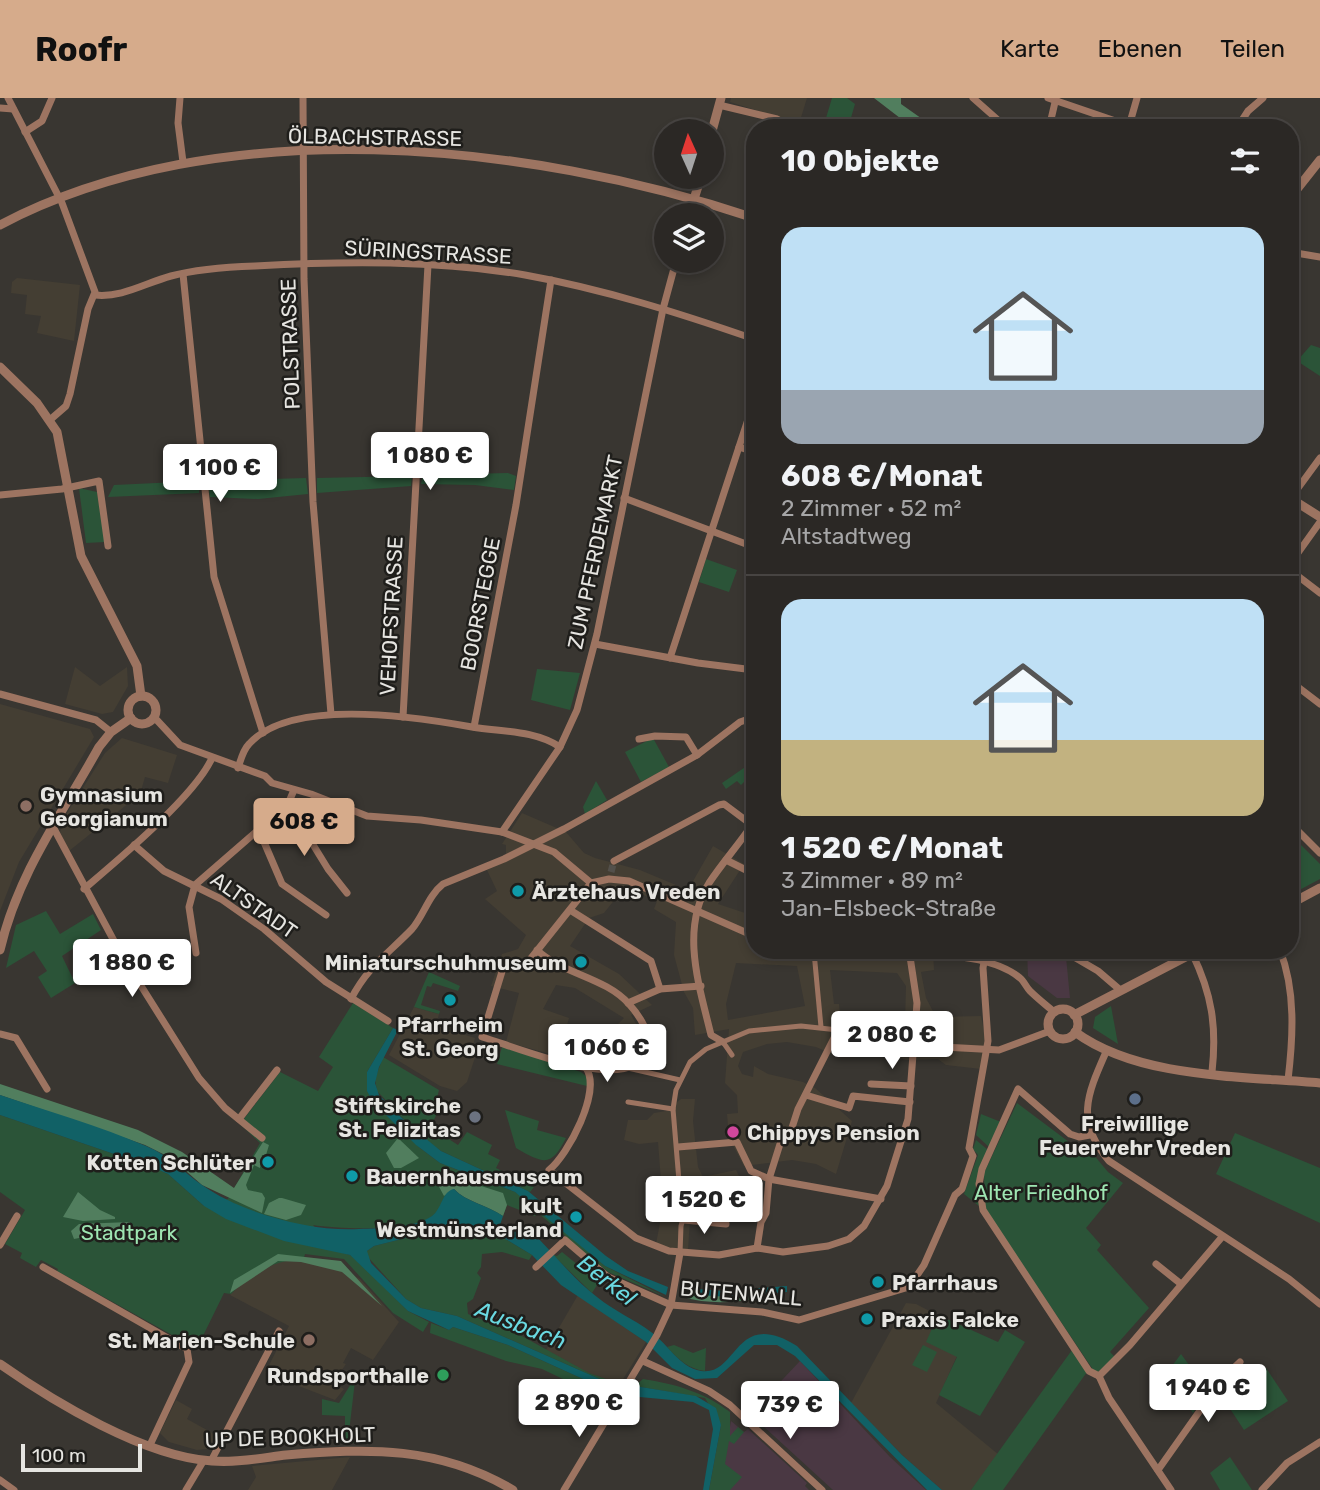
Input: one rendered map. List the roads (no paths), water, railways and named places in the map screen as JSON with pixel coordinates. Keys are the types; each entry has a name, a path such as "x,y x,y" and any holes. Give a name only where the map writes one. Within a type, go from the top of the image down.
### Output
{"street":[{"path":"8,98 58,196 95,295 88,309 66,406 51,419"},
{"path":"25,132 41,121 52,98"},
{"path":"180,98 177,123 183,162"},
{"name":"POLSTRASSE","path":"303,98 304,264 313,502 331,714"},
{"path":"973,98 997,119"},
{"path":"1133,119 1137,98"},
{"path":"1243,119 1263,98"},
{"path":"1050,119 1053,99 1109,119"},
{"path":"715,119 720,102 777,119"},
{"path":"0,108 13,109"},
{"name":"ÖLBACHSTRASSE","path":"0,225 58,196 128,174 183,162 237,155 303,152 430,153 512,161 694,199 746,215"},
{"path":"1299,187 1320,160"},
{"path":"692,203 697,189"},
{"path":"1299,254 1320,257"},
{"name":"SÜRINGSTRASSE","path":"95,295 113,296 183,274 304,264 428,265 492,270 551,280 663,309 746,336"},
{"name":"VEHOFSTRASSE","path":"403,717 428,265"},
{"name":"ZUM PFERDEMARKT","path":"502,832 560,747 577,710 595,643 663,309 673,273"},
{"path":"183,274 211,562 218,593 263,733"},
{"name":"BOORSTEGGE","path":"474,727 516,505 551,280"},
{"path":"0,367 51,419 60,442 81,556 137,666 141,696"},
{"path":"670,658 746,426"},
{"path":"739,447 746,449"},
{"path":"1299,487 1320,458"},
{"path":"0,495 99,481 108,546"},
{"path":"624,498 746,544"},
{"path":"1299,505 1320,519 1299,550"},
{"path":"1299,576 1319,590"},
{"path":"595,643 670,658 746,669"},
{"path":"1299,688 1320,704"},
{"path":"0,694 96,720 111,733"},
{"path":"141,696 152,701 154,717 180,745 265,776 272,783 311,794 367,816 421,820 502,832 536,844 566,861 591,883"},
{"path":"131,718 129,704 141,696"},
{"path":"238,768 247,747 263,733 331,714 403,717 537,736 560,747"},
{"path":"131,718 141,724 154,717"},
{"path":"0,950 1,936 26,871 52,824 111,733 131,718"},
{"path":"388,1021 351,999 369,969 413,928 430,899 443,884 536,844 697,755 746,720"},
{"path":"639,739 655,736 686,737 697,755"},
{"path":"84,889 134,845 202,775 212,758"},
{"path":"197,953 189,907 195,885 288,804 294,790"},
{"path":"288,804 328,870 347,893"},
{"path":"614,861 719,805 724,804 746,818"},
{"path":"52,824 84,889 121,954 199,1078 239,1119 262,1138"},
{"path":"258,828 282,884 326,915"},
{"path":"732,1055 723,1042 711,1035 693,946 696,912 709,883 746,833"},
{"path":"1299,833 1320,853"},
{"name":"ALTSTADT","path":"134,845 164,871 195,885 264,929 309,969 351,999"},
{"path":"726,860 746,870"},
{"path":"680,1080 628,1068 586,1068 482,1037 504,964 528,961 591,883 610,876 629,881 746,933"},
{"path":"1299,899 1320,888"},
{"path":"570,910 650,961 660,989"},
{"path":"537,950 546,959 576,972 628,1003 647,1033 649,1044 646,1055 628,1068"},
{"path":"813,959 821,1027"},
{"path":"586,1068 591,1082 583,1116 565,1155 549,1170 636,1238 680,1253 719,1255 757,1248 783,1252 842,1242 858,1233 881,1199 899,1152 910,1102 914,1044 916,985 910,959"},
{"path":"962,959 995,964 1022,978 1028,989 1054,1012"},
{"name":"BUTENWALL","path":"538,1266 565,1240 608,1277 672,1302 762,1312 799,1320 909,1287 918,1276 955,1195 966,1180 973,1156 970,1148 988,1049 982,968 985,959"},
{"path":"1076,959 1110,980 1119,989"},
{"path":"1074,1015 1181,959"},
{"path":"1197,959 1214,1014 1213,1072"},
{"path":"1282,959 1289,987 1292,1025 1288,1080"},
{"path":"628,1003 660,989 701,986"},
{"path":"1062,1010 1074,1015 1077,1021 1075,1032 1060,1039 1050,1031 1049,1021 1054,1012 1062,1010"},
{"path":"564,1490 643,1362 672,1302 684,1220 673,1109 680,1080 690,1062 706,1049 758,1029 821,1027 914,1044 999,1050 1050,1031"},
{"path":"757,1248 769,1179 780,1144 789,1137 838,1030"},
{"path":"1075,1032 1106,1052 1142,1064 1320,1083"},
{"path":"0,1034 16,1038 47,1089"},
{"path":"1106,1052 1087,1104 1090,1135 1117,1168 1289,1279 1320,1304"},
{"path":"239,1119 277,1070"},
{"path":"871,1084 911,1086"},
{"path":"1090,1135 1079,1137 1070,1134 1018,1089 982,1170 979,1184 983,1210 1089,1371 1099,1376 1109,1398 1171,1490"},
{"path":"806,1095 849,1108 853,1096 910,1102"},
{"path":"628,1102 673,1109"},
{"path":"678,1147 737,1142 751,1171 769,1179 881,1199"},
{"path":"0,1245 18,1216"},
{"path":"684,1220 726,1224"},
{"path":"1099,1376 1222,1237"},
{"path":"1156,1264 1181,1284"},
{"path":"43,1267 187,1349 190,1362 150,1445"},
{"path":"188,1489 208,1461 279,1331"},
{"path":"643,1362 709,1391 730,1405 822,1490"},
{"path":"1158,1470 1223,1378 1240,1362"},
{"name":"UP DE BOOKHOLT","path":"0,1364 87,1418 150,1445 208,1461 358,1450 398,1452 452,1461 513,1490"},
{"path":"1262,1490 1287,1463 1320,1442"},
{"path":"0,1480 14,1490"}],"water":[{"path":"393,1028 398,1030 379,1067 375,1083 379,1095 409,1125 441,1151 528,1191 606,1256 628,1271 668,1287 666,1295 605,1266 515,1192 440,1163 416,1145 373,1102 367,1091 367,1072"},
{"path":"0,1095 146,1146 169,1159 218,1195 256,1212 299,1224 340,1229 407,1225 432,1216 447,1193 454,1189 464,1197 503,1216 500,1225 517,1231 521,1226 529,1229 588,1290 651,1332 693,1369 713,1370 723,1364 749,1338 761,1334 776,1336 797,1346 902,1455 942,1490 927,1490 795,1356 777,1345 754,1345 717,1378 695,1379 672,1368 646,1342 561,1285 532,1255 499,1235 446,1228 374,1246 367,1251 371,1263 406,1299 421,1308 457,1316 620,1388 616,1394 508,1345 453,1327 449,1330 408,1311 350,1255 284,1241 226,1219 204,1206 168,1174 0,1115"},
{"path":"787,1286 787,1292 730,1297 683,1294 684,1288 725,1291"},
{"path":"635,1386 696,1396 716,1408 721,1425 709,1490 703,1490 713,1429 709,1410 693,1402 629,1396"}],"tunnel":[{"path":"611,872 614,861"}],"place":[{"name":"Gymnasium Georgianum","path":"26,806"},
{"name":"Ärztehaus Vreden","path":"518,891"},
{"name":"Miniaturschuhmuseum","path":"581,962"},
{"name":"Pfarrheim St. Georg","path":"450,1000"},
{"name":"Freiwillige Feuerwehr Vreden","path":"1135,1099"},
{"name":"Stiftskirche St. Felizitas","path":"475,1117"},
{"name":"Chippys Pension","path":"733,1132"},
{"name":"Kotten Schlüter","path":"268,1162"},
{"name":"Bauernhausmuseum","path":"352,1176"},
{"name":"kult Westmünsterland","path":"576,1217"},
{"name":"Pfarrhaus","path":"878,1282"},
{"name":"Praxis Falcke","path":"867,1319"},
{"name":"St. Marien-Schule","path":"309,1340"},
{"name":"Rundsporthalle","path":"443,1375"}],"park label":[{"name":"Alter Friedhof","path":"1041,1192"},
{"name":"Stadtpark","path":"129,1232"}],"water label":[{"name":"Berkel","path":"607,1280"},
{"name":"Ausbach","path":"521,1325"}]}
